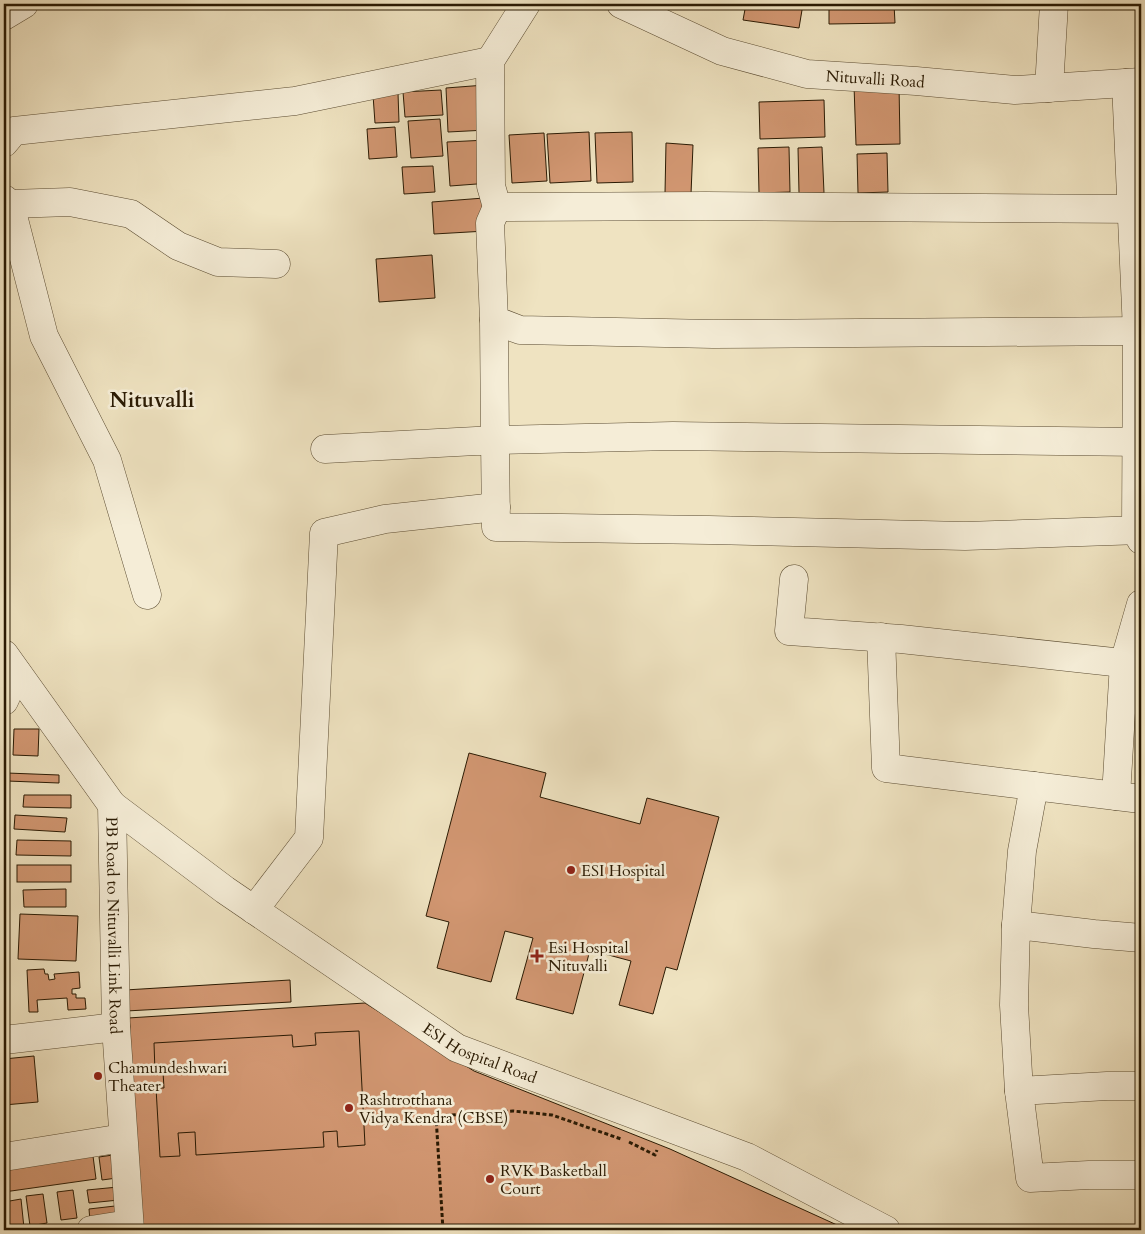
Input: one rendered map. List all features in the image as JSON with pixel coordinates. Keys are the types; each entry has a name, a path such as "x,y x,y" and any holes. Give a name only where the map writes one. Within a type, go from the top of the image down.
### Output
{"street":[{"path":"4,16 24,4"},
{"path":"526,4 490,61 491,186 497,207 490,223 494,320 496,527 965,536 1139,533 1139,331 1134,83"},
{"name":"Nituvalli Road","path":"622,4 722,51 807,74 916,80 1015,90 1134,83"},
{"path":"1049,88 1054,4"},
{"path":"4,143 14,131 295,101 490,61"},
{"path":"147,595 107,460 44,336 7,202 70,202 131,214 178,246 218,262 276,264"},
{"path":"497,207 716,206 1136,209"},
{"path":"494,320 520,330 713,334 1139,331"},
{"path":"325,449 495,440 673,436 1139,442"},
{"path":"254,910 309,838 324,533 385,519 496,507"},
{"path":"794,579 788,631 881,637 1133,664"},
{"path":"881,637 886,768 1129,798 1133,664 1141,604"},
{"path":"4,701 10,664"},
{"name":"PB Road to Nituvalli Link Road","path":"10,664 112,805 116,1027 130,1227"},
{"path":"1034,786 1022,851 1016,925 1014,1005 1019,1091 1030,1178 1141,1175"},
{"name":"ESI Hospital Road","path":"112,805 225,890 457,1048 747,1157 886,1230"},
{"path":"1016,925 1141,938"},
{"path":"4,1040 116,1027"},
{"path":"1019,1091 1141,1086"},
{"path":"4,1157 123,1138"},
{"path":"91,1230 130,1227"}],"path":[{"path":"443,1230 436,1116 513,1111 552,1115 630,1142 655,1154 660,1145"}],"building":[{"path":"746,4 803,4 799,28 743,20"},
{"path":"829,4 894,4 895,23 829,24"},
{"path":"899,84 900,144 856,145 854,85"},
{"path":"485,85 487,130 448,132 446,88"},
{"path":"441,90 443,115 405,117 403,92"},
{"path":"398,93 399,122 375,123 373,95"},
{"path":"824,100 825,137 760,139 759,102"},
{"path":"440,119 443,156 411,158 408,121"},
{"path":"395,127 397,157 369,159 367,129"},
{"path":"589,132 591,181 550,183 547,134"},
{"path":"632,132 633,182 597,183 595,133"},
{"path":"544,133 547,181 512,183 509,135"},
{"path":"487,140 490,183 450,186 447,142"},
{"path":"666,143 693,145 691,194 665,193"},
{"path":"789,147 790,192 759,193 758,148"},
{"path":"822,147 824,193 799,193 798,148"},
{"path":"887,153 888,192 858,193 857,154"},
{"path":"433,166 435,192 404,194 402,167"},
{"path":"484,198 486,231 434,234 432,202"},
{"path":"432,255 435,298 379,302 376,259"},
{"path":"14,729 39,729 38,756 13,755"},
{"name":"ESI Hospital","path":"469,753 546,773 540,797 640,824 647,798 719,817 677,970 666,967 653,1014 619,1005 631,961 590,950 573,1014 516,999 533,938 505,931 491,982 437,968 449,922 426,916"},
{"path":"7,773 59,775 59,783 7,781"},
{"path":"24,795 71,795 71,808 23,807"},
{"path":"15,815 67,818 65,832 14,829"},
{"path":"17,840 71,841 71,856 16,855"},
{"path":"17,865 71,865 71,882 17,882"},
{"path":"66,889 66,907 24,907 23,890"},
{"path":"20,914 78,916 76,961 18,959"},
{"path":"44,969 45,974 48,974 49,980 55,979 54,974 79,972 80,988 72,989 72,994 76,994 76,998 85,998 86,1009 68,1010 67,998 37,1000 38,1012 29,1012 27,970"},
{"path":"290,980 291,1002 126,1011 125,990"},
{"name":"Rashtrotthana Vidya Kendra (CBSE)","path":"365,1003 474,1071 670,1149 848,1230 137,1230 128,1018"},
{"path":"359,1031 365,1145 338,1147 337,1131 323,1132 324,1147 196,1155 195,1132 178,1133 180,1156 160,1157 156,1088 164,1088 163,1072 155,1072 154,1043 292,1035 293,1047 316,1045 315,1033"},
{"path":"34,1056 38,1102 4,1105 4,1059"},
{"path":"113,1155 117,1178 102,1180 99,1157"},
{"path":"93,1156 96,1179 4,1192 4,1169"},
{"path":"118,1187 119,1200 89,1203 87,1190"},
{"path":"73,1190 77,1218 61,1220 57,1192"},
{"path":"43,1194 47,1223 30,1226 26,1196"},
{"path":"21,1199 24,1228 4,1230 4,1202"},
{"path":"115,1206 117,1217 90,1221 89,1209"}],"place":[{"name":"ESI Hospital","path":"571,870"},
{"name":"Esi Hospital Nituvalli","path":"537,956"},
{"name":"Chamundeshwari Theater","path":"98,1076"},
{"name":"Rashtrotthana Vidya Kendra (CBSE)","path":"349,1108"},
{"name":"RVK Basketball Court","path":"490,1179"}],"district":[{"name":"Nituvalli","path":"152,400"}]}
